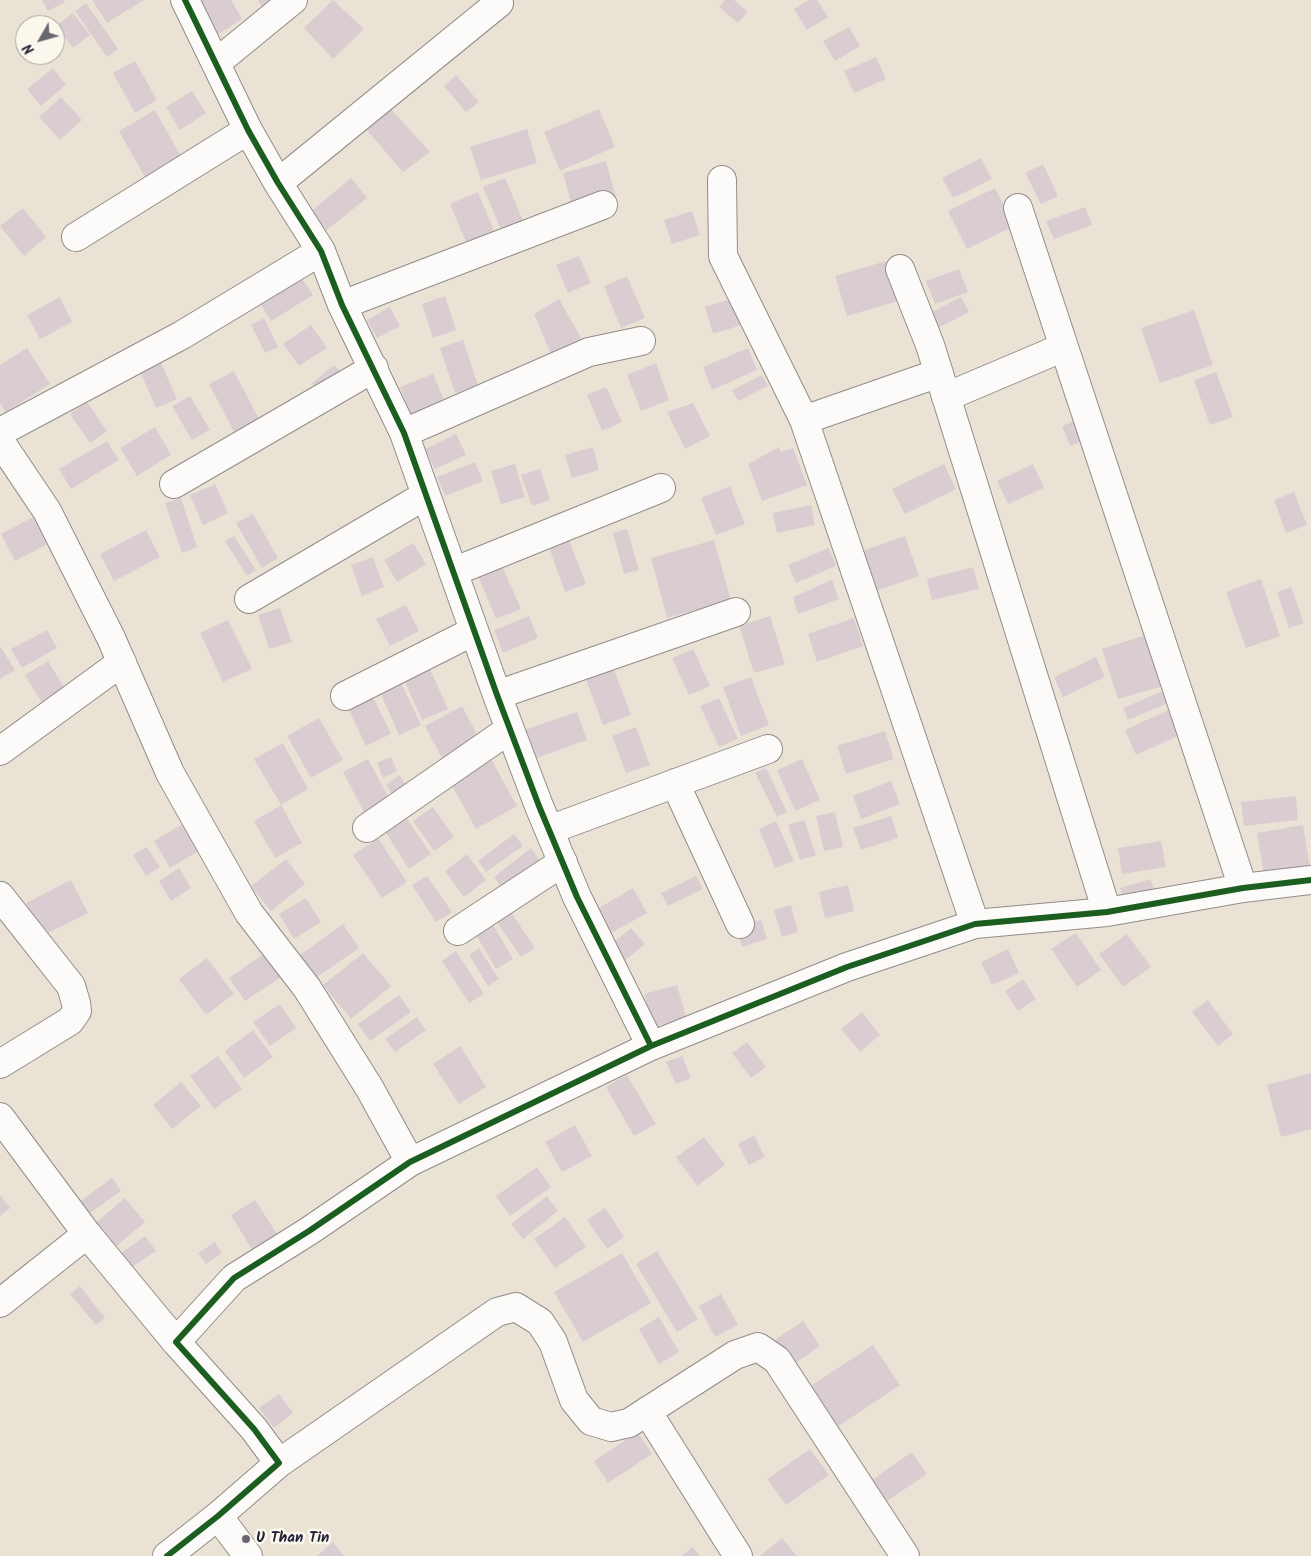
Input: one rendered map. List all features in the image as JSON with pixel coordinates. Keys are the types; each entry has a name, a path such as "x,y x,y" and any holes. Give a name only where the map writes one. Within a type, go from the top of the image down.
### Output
{"street":[{"path":"185,0 248,130 278,183 321,251 342,305 374,368 404,434 497,695 549,830 578,898 651,1046"},
{"path":"216,63 293,0"},
{"path":"278,183 500,3 497,0"},
{"path":"76,237 248,130"},
{"path":"722,180 723,256 804,420 975,924"},
{"path":"342,305 603,205"},
{"path":"1018,208 1243,888"},
{"path":"0,432 182,334 321,251"},
{"path":"900,269 943,385 1107,912"},
{"path":"404,434 589,352 641,341"},
{"path":"804,420 943,385 1064,347"},
{"path":"174,484 374,368"},
{"path":"0,441 47,511 122,662 170,773 249,913 306,988 370,1089 410,1162"},
{"path":"453,572 661,488"},
{"path":"249,599 426,495"},
{"path":"497,695 736,612"},
{"path":"346,696 474,630"},
{"path":"0,751 122,662"},
{"path":"367,828 510,729"},
{"path":"549,830 768,749"},
{"path":"675,783 740,924"},
{"path":"458,930 563,862"},
{"path":"176,1342 234,1278 309,1231 410,1162 651,1046 847,967 975,924 1107,912 1243,888 1311,880"},
{"path":"0,896 71,986 76,1003 76,1011 70,1021 0,1064"},
{"path":"0,1117 87,1234 176,1342 254,1429 279,1463"},
{"path":"0,1303 87,1234"},
{"path":"167,1556 218,1516 279,1463 497,1312 516,1307 540,1322 553,1342 574,1400 591,1421 611,1427 629,1423 735,1355 758,1347 777,1360 905,1556"},
{"path":"647,1411 738,1556"},
{"path":"218,1516 248,1556"}],"building":[{"path":"42,0 64,0 65,2 48,11"},
{"path":"92,0 144,0 107,23"},
{"path":"196,0 231,0 242,19 210,40"},
{"path":"258,0 283,0 265,12"},
{"path":"333,0 364,29 333,59 304,28"},
{"path":"725,0 734,0 748,12 738,23 719,7"},
{"path":"808,0 817,0 828,17 807,30 794,9"},
{"path":"86,3 118,49 107,57 75,11"},
{"path":"73,13 90,35 73,48 65,38 65,19"},
{"path":"849,27 860,46 835,61 823,41"},
{"path":"876,57 886,79 854,93 844,71"},
{"path":"135,61 157,100 135,113 113,73"},
{"path":"53,68 66,85 41,106 27,89"},
{"path":"456,75 479,102 466,112 444,86"},
{"path":"192,91 206,113 180,130 166,107"},
{"path":"61,97 82,120 60,140 39,117"},
{"path":"388,106 430,152 403,172 364,127"},
{"path":"599,109 615,147 560,171 544,132"},
{"path":"155,110 183,160 147,181 119,131"},
{"path":"527,129 537,163 481,180 470,147"},
{"path":"981,158 992,179 953,198 942,178"},
{"path":"606,161 616,198 573,210 563,173"},
{"path":"1043,164 1058,196 1041,204 1025,173"},
{"path":"351,178 367,198 323,233 308,214"},
{"path":"505,178 524,223 502,232 483,187"},
{"path":"995,188 1014,226 967,249 948,211"},
{"path":"478,192 494,231 466,242 450,204"},
{"path":"1085,207 1092,225 1054,239 1046,221"},
{"path":"23,208 46,237 24,256 0,226"},
{"path":"692,211 700,235 672,244 664,220"},
{"path":"579,256 591,283 568,293 556,265"},
{"path":"886,261 898,301 847,316 835,276"},
{"path":"959,269 968,292 935,304 926,281"},
{"path":"299,274 313,295 271,321 258,300"},
{"path":"627,276 645,318 621,328 604,286"},
{"path":"445,296 456,330 433,338 422,304"},
{"path":"60,297 72,322 40,339 27,315"},
{"path":"737,297 745,324 713,334 705,307"},
{"path":"961,297 969,312 934,330 926,315"},
{"path":"559,299 589,352 554,361 534,314"},
{"path":"390,307 400,326 377,338 367,320"},
{"path":"1194,310 1213,365 1160,383 1141,328"},
{"path":"264,318 278,347 265,353 251,325"},
{"path":"311,325 327,348 299,366 283,344"},
{"path":"463,340 478,385 455,393 440,348"},
{"path":"27,348 50,384 6,412 0,403 0,365"},
{"path":"748,348 757,370 712,390 703,367"},
{"path":"158,356 177,399 156,408 137,365"},
{"path":"656,363 669,400 641,411 627,375"},
{"path":"334,365 343,374 320,393 312,383"},
{"path":"234,371 259,419 234,432 209,384"},
{"path":"1216,372 1233,417 1210,425 1194,380"},
{"path":"433,374 446,404 412,417 400,387"},
{"path":"762,375 768,386 738,401 732,390"},
{"path":"606,387 622,422 602,431 587,395"},
{"path":"190,396 210,430 192,440 172,406"},
{"path":"87,402 107,431 90,443 70,414"},
{"path":"693,403 710,436 685,449 667,412"},
{"path":"1077,420 1084,440 1070,446 1062,426"},
{"path":"155,427 171,455 137,476 120,448"},
{"path":"456,434 466,455 435,469 425,449"},
{"path":"107,441 119,460 71,489 59,469"},
{"path":"593,447 599,470 572,478 565,455"},
{"path":"779,447 781,452 793,448 807,485 762,501 748,464"},
{"path":"475,462 483,481 445,496 437,477"},
{"path":"515,464 525,497 501,504 491,471"},
{"path":"944,464 956,489 905,514 892,489"},
{"path":"1033,464 1044,488 1008,504 997,481"},
{"path":"540,469 550,500 532,506 521,475"},
{"path":"215,484 228,513 203,525 190,495"},
{"path":"730,486 745,524 716,535 701,498"},
{"path":"1294,492 1307,525 1286,533 1274,500"},
{"path":"181,498 197,547 182,553 165,503"},
{"path":"811,505 815,525 777,533 773,513"},
{"path":"253,514 278,558 262,568 236,523"},
{"path":"33,517 48,544 15,561 1,534"},
{"path":"627,529 639,570 624,574 613,533"},
{"path":"146,530 160,557 114,581 100,554"},
{"path":"234,536 256,570 247,576 225,541"},
{"path":"905,536 919,576 876,591 862,551"},
{"path":"569,540 586,584 565,592 549,547"},
{"path":"714,540 731,600 667,618 651,558"},
{"path":"413,543 426,564 397,582 384,560"},
{"path":"829,548 836,566 796,583 788,565"},
{"path":"373,557 384,587 362,596 351,565"},
{"path":"500,561 521,609 496,619 476,571"},
{"path":"973,567 979,589 932,600 927,579"},
{"path":"1261,579 1280,636 1246,648 1226,592"},
{"path":"832,580 839,599 798,614 793,597"},
{"path":"1291,587 1304,623 1289,628 1277,592"},
{"path":"406,605 419,631 390,646 376,619"},
{"path":"280,608 292,642 269,649 258,615"},
{"path":"529,616 538,638 503,653 494,630"},
{"path":"770,616 785,664 754,673 739,626"},
{"path":"854,618 863,646 817,662 808,634"},
{"path":"228,620 252,669 223,682 200,633"},
{"path":"47,630 57,648 22,668 11,649"},
{"path":"1146,635 1163,686 1118,699 1102,649"},
{"path":"0,646 15,670 0,679"},
{"path":"693,649 710,686 689,695 672,658"},
{"path":"1096,657 1105,677 1063,697 1054,677"},
{"path":"426,660 448,709 422,720 400,671"},
{"path":"48,661 67,692 44,706 25,675"},
{"path":"613,667 631,715 603,725 585,677"},
{"path":"397,674 421,725 399,735 376,683"},
{"path":"751,677 769,725 741,736 723,687"},
{"path":"1163,691 1168,703 1128,720 1123,708"},
{"path":"371,693 391,734 366,746 346,704"},
{"path":"719,698 738,739 719,747 700,706"},
{"path":"462,706 481,742 444,762 425,726"},
{"path":"1168,710 1180,735 1136,755 1125,730"},
{"path":"577,712 587,740 531,760 521,731"},
{"path":"319,718 343,760 311,778 287,736"},
{"path":"636,727 650,765 626,773 612,736"},
{"path":"885,731 894,759 846,774 837,746"},
{"path":"283,743 308,789 281,805 254,759"},
{"path":"391,757 397,771 383,778 377,763"},
{"path":"368,759 390,800 365,814 343,772"},
{"path":"491,759 517,806 476,829 450,782"},
{"path":"802,759 820,800 795,811 777,770"},
{"path":"766,768 787,812 777,817 755,773"},
{"path":"399,775 409,790 396,799 386,785"},
{"path":"891,781 900,804 861,819 853,796"},
{"path":"1296,796 1298,820 1244,826 1241,802"},
{"path":"281,805 302,843 275,858 254,821"},
{"path":"433,807 454,837 434,851 413,821"},
{"path":"835,812 843,847 824,851 816,816"},
{"path":"405,816 431,854 409,869 384,830"},
{"path":"891,816 898,838 861,850 853,828"},
{"path":"804,820 816,855 800,860 788,825"},
{"path":"776,821 794,861 775,868 759,829"},
{"path":"183,824 199,851 170,868 154,841"},
{"path":"1303,825 1311,873 1265,881 1257,833"},
{"path":"514,834 523,846 486,872 478,861"},
{"path":"378,838 407,882 382,898 353,855"},
{"path":"1161,841 1166,867 1122,874 1118,848"},
{"path":"147,847 160,867 146,876 133,855"},
{"path":"531,848 540,860 502,888 494,877"},
{"path":"467,854 486,880 464,897 445,871"},
{"path":"286,859 305,884 271,911 251,886"},
{"path":"179,868 191,888 171,901 159,881"},
{"path":"427,876 452,912 436,922 412,885"},
{"path":"696,876 703,889 668,906 661,893"},
{"path":"1151,879 1154,890 1123,898 1120,888"},
{"path":"71,880 88,913 42,936 26,903"},
{"path":"848,885 854,911 825,918 819,892"},
{"path":"633,888 647,913 606,936 592,912"},
{"path":"306,898 321,922 294,939 279,914"},
{"path":"791,905 798,932 782,937 774,910"},
{"path":"511,912 535,948 521,957 496,921"},
{"path":"761,920 767,939 742,947 736,927"},
{"path":"492,923 513,959 496,969 475,933"},
{"path":"343,924 359,948 316,978 300,955"},
{"path":"631,928 645,944 622,963 608,947"},
{"path":"1076,933 1101,970 1077,987 1051,949"},
{"path":"1127,934 1151,967 1123,987 1099,954"},
{"path":"479,948 499,979 488,986 469,955"},
{"path":"1008,949 1019,973 992,985 981,962"},
{"path":"456,951 484,994 469,1003 442,961"},
{"path":"265,953 281,977 245,1001 229,978"},
{"path":"363,953 391,986 351,1019 323,985"},
{"path":"207,958 234,994 206,1015 179,979"},
{"path":"1023,979 1036,999 1018,1011 1005,991"},
{"path":"677,985 686,1017 653,1027 644,994"},
{"path":"399,995 411,1012 370,1041 358,1024"},
{"path":"1208,1000 1233,1034 1218,1046 1192,1012"},
{"path":"280,1004 296,1028 270,1046 253,1022"},
{"path":"862,1012 880,1035 860,1052 841,1029"},
{"path":"417,1017 426,1030 395,1052 385,1039"},
{"path":"253,1030 273,1057 244,1078 225,1051"},
{"path":"747,1042 766,1067 751,1078 732,1053"},
{"path":"460,1046 486,1087 459,1104 433,1064"},
{"path":"218,1056 242,1089 214,1109 190,1076"},
{"path":"682,1056 691,1078 676,1084 666,1062"},
{"path":"1311,1073 1311,1129 1281,1137 1267,1085"},
{"path":"627,1075 656,1124 634,1136 606,1087"},
{"path":"181,1082 201,1106 172,1129 153,1105"},
{"path":"575,1125 592,1156 562,1172 545,1142"},
{"path":"754,1135 765,1157 749,1165 738,1144"},
{"path":"704,1137 725,1165 697,1186 676,1157"},
{"path":"537,1167 551,1187 510,1216 496,1196"},
{"path":"112,1178 121,1191 87,1215 78,1203"},
{"path":"0,1195 10,1208 0,1216"},
{"path":"547,1196 558,1211 523,1239 511,1224"},
{"path":"125,1198 145,1222 112,1250 92,1226"},
{"path":"255,1200 277,1234 252,1250 231,1215"},
{"path":"605,1208 624,1237 607,1249 587,1220"},
{"path":"565,1217 586,1247 555,1268 534,1239"},
{"path":"145,1236 156,1251 126,1271 117,1256"},
{"path":"215,1242 222,1253 206,1264 198,1253"},
{"path":"657,1251 698,1319 677,1332 636,1264"},
{"path":"622,1253 651,1303 583,1342 554,1292"},
{"path":"80,1286 105,1318 96,1325 70,1294"},
{"path":"721,1294 738,1325 715,1337 699,1306"},
{"path":"659,1317 679,1352 659,1364 639,1329"},
{"path":"803,1321 820,1346 792,1365 775,1340"},
{"path":"873,1345 900,1385 833,1430 806,1389"},
{"path":"279,1394 293,1413 274,1428 259,1408"},
{"path":"638,1432 652,1454 608,1483 594,1461"},
{"path":"810,1449 829,1475 786,1505 767,1479"},
{"path":"912,1452 927,1474 887,1501 872,1480"},
{"path":"782,1538 797,1556 760,1556"},
{"path":"333,1542 344,1556 317,1556"},
{"path":"693,1547 700,1556 681,1556"}],"cycle path":[{"path":"185,0 248,130 278,183 321,251 342,305 404,433 497,695 539,806 577,897 651,1046"},
{"path":"167,1556 218,1516 279,1463 254,1429 176,1342 234,1278 309,1231 410,1162 651,1046 847,967 975,924 1107,912 1243,888 1311,880"}],"place":[{"name":"U Than Tin","path":"246,1539"}]}
